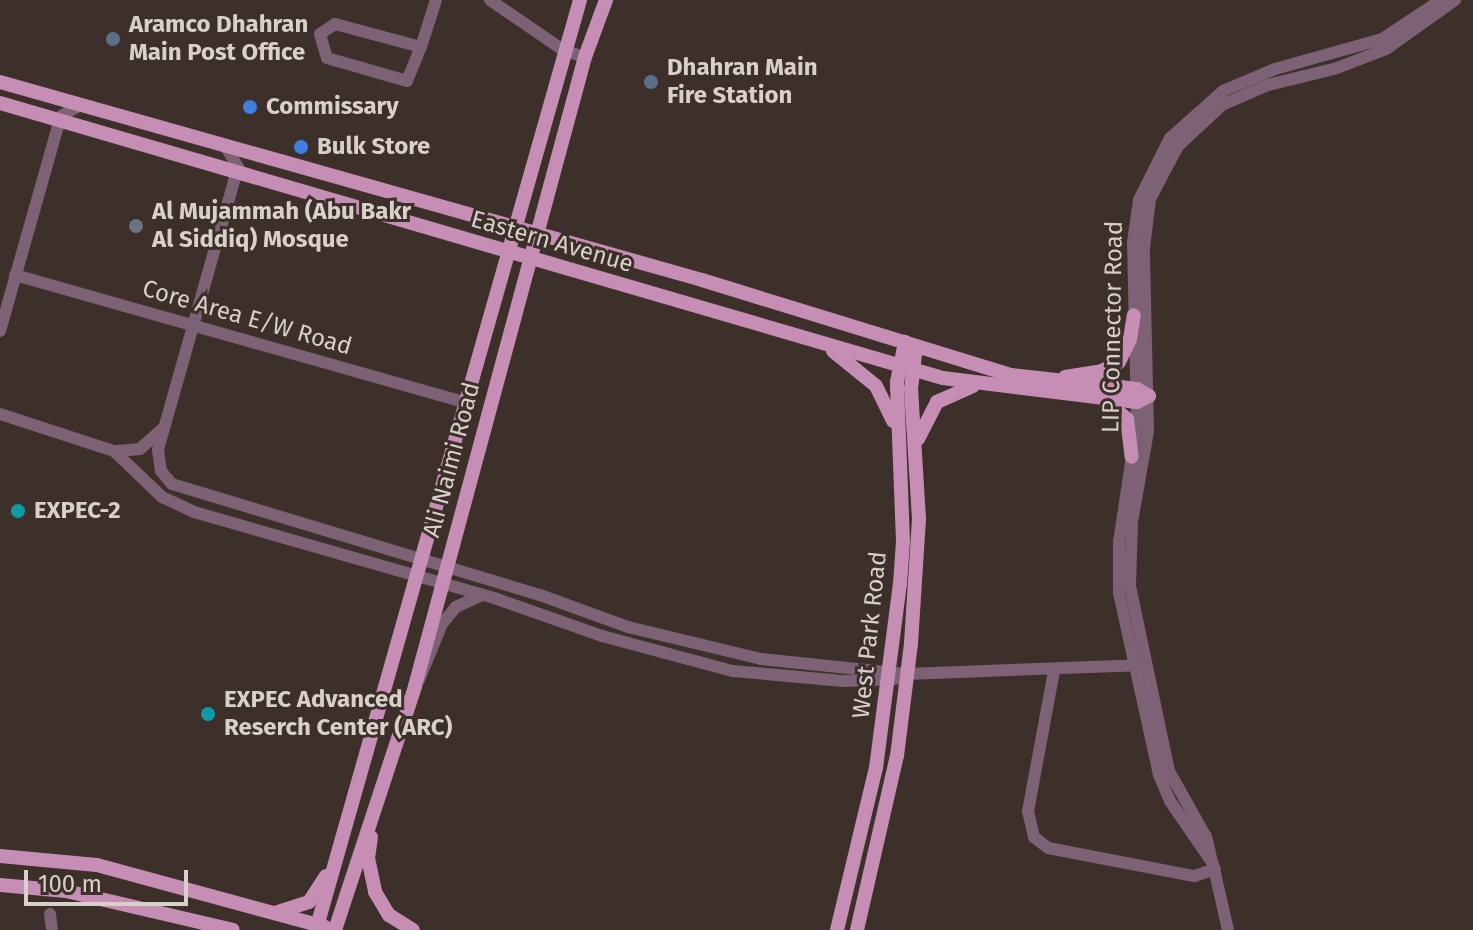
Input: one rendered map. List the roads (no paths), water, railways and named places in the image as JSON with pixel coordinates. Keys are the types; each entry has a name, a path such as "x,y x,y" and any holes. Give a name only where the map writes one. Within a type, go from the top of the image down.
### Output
{"main road":[{"name":"Ali Naimi Road","path":"317,927 468,403 563,50 580,0"},
{"name":"Ali Naimi Road","path":"336,930 376,796 415,686 585,57 606,0"},
{"name":"Eastern Avenue","path":"0,82 1044,381 1141,396"},
{"name":"Eastern Avenue","path":"0,103 905,367 978,385 1097,398 1141,396"},
{"name":"Eastern Avenue","path":"1044,381 1102,371 1119,362 1130,339 1134,315"},
{"path":"808,338 837,353 876,386 891,412 899,449"},
{"name":"West Park Road","path":"834,930 844,905 873,783 888,675 903,541 899,449 905,367 911,344"},
{"name":"West Park Road","path":"858,928 889,799 907,674 919,546 915,451 905,367"},
{"path":"915,451 928,411 946,395 978,385"},
{"path":"1097,398 1117,407 1127,419 1132,457"},
{"path":"376,796 370,876 389,915 413,930"},
{"path":"273,914 309,902 338,850"},
{"path":"0,856 97,865 336,930"},
{"path":"0,885 66,891 233,930"}],"street":[{"path":"421,47 335,24 320,34 327,58 407,81 421,47 436,0"},
{"path":"490,0 563,50 585,57"},
{"name":"LIP Connector Road","path":"1228,930 1206,837 1169,771 1139,665 1118,569 1141,396 1134,315 1133,242 1139,200 1158,154 1185,121 1247,79 1382,39 1441,0"},
{"name":"LIP Connector Road","path":"1139,665 1129,562 1141,396 1145,223 1156,182 1178,146 1222,105 1268,85 1386,49 1455,0"},
{"path":"0,331 59,122 64,112 79,106"},
{"path":"227,149 237,161 236,173 165,425 158,463 172,484 716,651 888,675"},
{"name":"Core Area E/W Road","path":"15,275 468,403"},
{"path":"0,414 114,451 140,449 165,425"},
{"path":"114,451 177,506 482,595 602,636 733,671 888,675 1054,671 1139,665"},
{"path":"415,686 430,664 442,624 456,607 482,595"},
{"path":"1054,671 1028,811 1034,837 1048,848 1194,876 1213,865"},
{"path":"50,914 52,930"}],"place":[{"name":"Aramco Dhahran Main Post Office","path":"113,39"},
{"name":"Dhahran Main Fire Station","path":"651,82"},
{"name":"Commissary","path":"250,107"},
{"name":"Bulk Store","path":"301,147"},
{"name":"Al Mujammah (Abu Bakr Al Siddiq) Mosque","path":"136,226"},
{"name":"EXPEC-2","path":"18,511"},
{"name":"EXPEC Advanced Reserch Center (ARC)","path":"208,714"}]}
